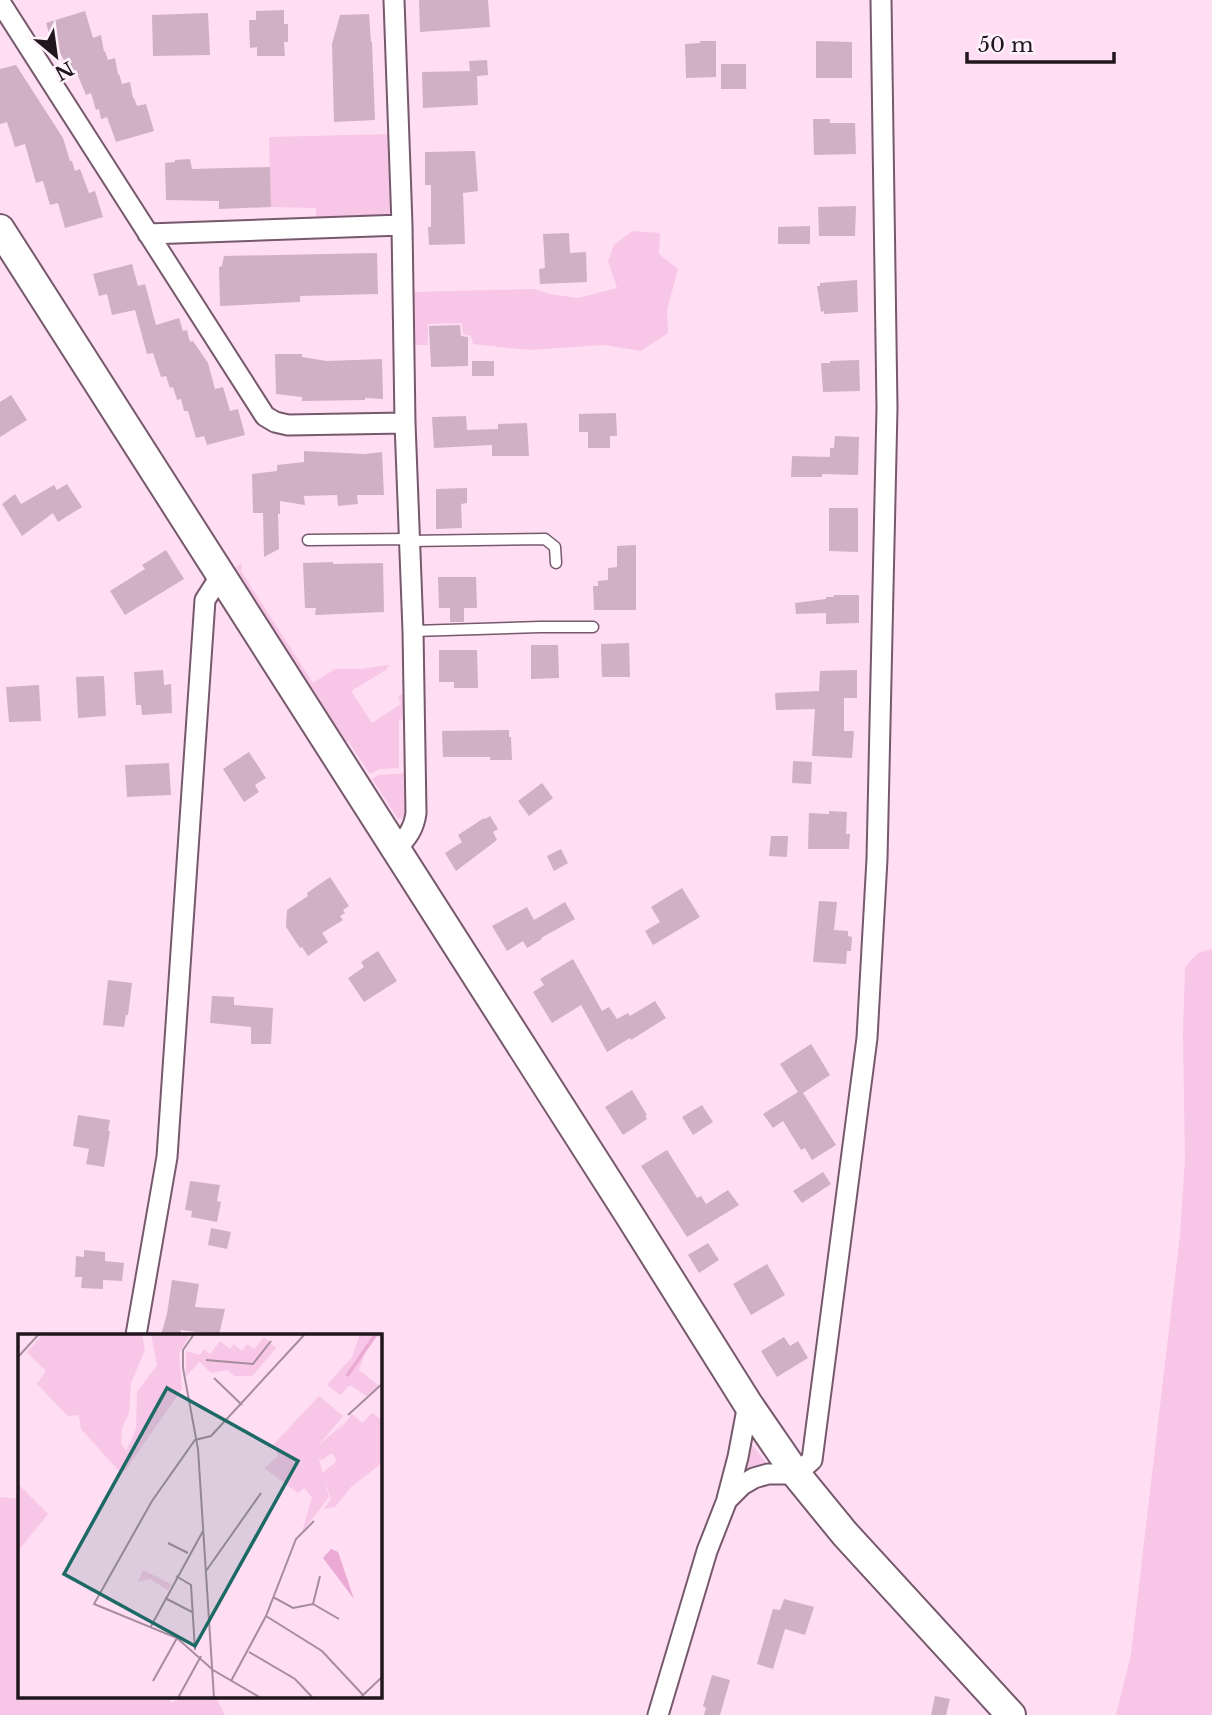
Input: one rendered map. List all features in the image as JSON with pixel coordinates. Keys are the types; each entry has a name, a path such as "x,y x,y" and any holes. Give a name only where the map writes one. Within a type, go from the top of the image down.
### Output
{"street":[{"path":"394,0 416,813 411,831 396,850"},
{"path":"727,1500 742,1485 754,1478 768,1474 796,1474 812,1460 868,1024 877,859 887,408 881,0"},
{"path":"0,2 265,416 288,425 405,423"},
{"path":"148,234 402,225"},
{"path":"0,229 748,1404 796,1474 845,1534 1011,1715"},
{"path":"136,1334 167,1157 205,600 221,575"},
{"path":"658,1715 707,1551 727,1500 748,1404"}],"lane":[{"path":"308,540 545,539 555,547 556,563"},
{"path":"413,631 593,626"}],"shaded area":[{"path":"391,134 392,206 389,214 316,220 316,208 271,207 269,137"},
{"path":"632,231 660,233 659,254 678,269 667,310 668,333 641,351 604,345 529,350 473,344 471,336 463,334 462,323 428,324 428,345 415,345 414,292 534,289 578,298 617,288 608,261 614,245"},
{"path":"242,563 241,571 313,683 335,669 389,665 386,670 351,691 372,723 401,704 398,696 407,692 408,718 399,720 399,768 379,769 370,774 348,741 343,744 232,570"},
{"path":"408,773 408,813 398,819 372,779 379,775"},
{"path":"1212,949 1212,1715 1116,1715 1131,1654 1180,1235 1185,1160 1185,967 1198,953"},
{"path":"746,1437 768,1465 747,1474 744,1473"},
{"path":"0,1497 18,1499 18,1698 170,1698 171,1703 181,1698 216,1698 225,1715 0,1715"}],"building":[{"path":"419,0 488,0 490,27 420,32"},
{"path":"284,10 284,24 288,24 288,42 284,42 285,56 257,56 257,47 250,48 249,20 256,20 256,11"},
{"path":"85,11 93,38 101,35 108,60 115,58 122,84 130,82 137,106 146,104 154,131 116,142 107,117 101,119 91,93 86,95 76,71 71,72 58,49 54,50 46,23"},
{"path":"208,13 210,55 153,56 152,15"},
{"path":"369,14 375,120 334,122 332,44 340,15"},
{"path":"716,41 716,77 686,78 685,44"},
{"path":"816,41 852,42 852,78 816,78"},
{"path":"487,60 488,75 477,76 478,105 423,108 422,72 470,71 469,61"},
{"path":"721,64 746,64 746,89 721,89"},
{"path":"16,65 63,138 75,171 80,169 89,193 95,191 103,217 65,228 58,203 50,205 43,181 36,183 25,144 15,147 7,122 0,124 0,69"},
{"path":"813,119 830,119 830,123 855,123 856,154 814,155"},
{"path":"475,151 478,191 463,193 465,244 429,245 431,185 425,185 425,152"},
{"path":"190,159 192,169 270,167 271,207 219,209 219,201 166,200 165,163"},
{"path":"856,206 855,236 819,236 818,207"},
{"path":"810,226 810,244 778,244 778,227"},
{"path":"569,233 570,253 586,252 587,282 540,284 539,269 545,268 543,234"},
{"path":"377,253 378,294 300,296 300,302 220,306 219,267 222,266 224,256"},
{"path":"132,264 138,286 145,284 156,325 179,318 183,331 187,330 190,342 193,341 208,363 215,389 223,387 230,411 238,409 245,435 207,445 204,436 196,438 188,411 184,411 181,399 177,400 166,376 161,377 153,353 147,354 135,310 112,315 107,294 99,296 93,274"},
{"path":"857,280 858,312 821,312 817,286 820,286 820,283"},
{"path":"460,325 461,336 468,337 468,366 431,367 429,326"},
{"path":"275,354 302,354 302,357 327,361 382,359 383,399 302,401 302,397 276,394"},
{"path":"859,360 860,391 823,392 821,363"},
{"path":"472,361 494,361 494,376 472,376"},
{"path":"11,395 27,420 0,437 0,402"},
{"path":"616,413 617,436 610,436 610,448 588,448 588,432 579,432 579,414"},
{"path":"466,416 467,430 498,429 498,424 527,423 529,456 492,456 492,445 434,448 432,417"},
{"path":"835,436 859,437 858,475 791,477 792,456 830,457"},
{"path":"304,451 365,454 382,452 384,495 357,495 358,504 338,506 337,495 304,496 305,505 280,501 279,549 264,557 263,513 253,513 252,474 277,471 277,465 304,462"},
{"path":"67,484 82,507 58,522 53,513 22,536 2,504 15,494 21,504 54,485 57,490"},
{"path":"467,488 467,503 461,504 462,528 436,529 436,489"},
{"path":"829,508 858,508 858,552 829,551"},
{"path":"636,545 636,610 594,610 593,586 598,586 598,581 608,580 608,568 617,567 617,546"},
{"path":"166,550 184,579 125,615 110,591 145,569 142,565"},
{"path":"303,563 383,563 384,612 315,615 316,608 305,608"},
{"path":"438,577 476,577 477,608 464,608 464,622 450,622 450,608 439,608"},
{"path":"834,595 859,595 859,623 826,624 826,613 796,614 795,603 826,599"},
{"path":"629,643 630,677 602,677 601,644"},
{"path":"531,645 558,645 559,678 531,679"},
{"path":"439,650 477,650 478,688 454,688 454,682 439,682"},
{"path":"163,670 164,685 171,684 172,713 142,715 141,705 136,705 134,672"},
{"path":"857,670 857,698 844,698 844,731 854,731 852,758 812,756 815,709 776,710 775,693 819,691 820,671"},
{"path":"104,676 106,716 78,718 76,677"},
{"path":"39,685 41,721 9,722 6,687"},
{"path":"509,730 512,760 443,757 442,731"},
{"path":"249,752 266,778 255,785 259,792 244,802 223,769"},
{"path":"793,761 812,762 811,784 792,783"},
{"path":"169,763 171,795 127,797 125,765"},
{"path":"542,783 553,798 529,816 518,801"},
{"path":"829,811 847,812 846,834 850,834 849,849 808,849 809,813 829,814"},
{"path":"490,816 498,829 493,832 497,840 456,871 445,853 462,842 458,835"},
{"path":"771,836 788,836 787,857 769,856"},
{"path":"561,849 568,863 554,871 547,856"},
{"path":"330,877 349,906 340,916 343,920 322,933 328,942 308,956 286,927 287,910"},
{"path":"682,888 700,917 653,945 645,931 660,922 651,907"},
{"path":"819,901 837,902 834,930 848,931 848,936 852,937 846,964 813,962"},
{"path":"565,902 575,919 527,948 523,941 507,951 492,926 527,907 534,920"},
{"path":"378,951 397,981 364,1002 348,978 364,967 361,962"},
{"path":"573,959 602,1011 609,1007 617,1019 628,1013 630,1016 655,1001 666,1018 607,1052 581,1005 552,1023 533,992 544,985 540,979"},
{"path":"108,980 132,983 124,1027 103,1025"},
{"path":"212,996 234,997 234,1005 273,1008 271,1044 251,1044 251,1027 210,1023"},
{"path":"811,1044 830,1075 803,1093 836,1145 812,1160 805,1148 801,1150 783,1121 773,1128 763,1114 798,1092 780,1064"},
{"path":"632,1090 647,1119 623,1135 605,1107"},
{"path":"702,1105 713,1122 693,1135 682,1117"},
{"path":"78,1115 110,1120 104,1167 86,1164 89,1149 73,1146"},
{"path":"667,1150 697,1198 701,1196 706,1204 728,1190 739,1205 687,1237 641,1166"},
{"path":"823,1172 831,1184 802,1203 793,1191"},
{"path":"190,1181 220,1185 217,1201 221,1202 217,1222 191,1217 192,1211 185,1210"},
{"path":"211,1228 231,1232 227,1249 208,1245"},
{"path":"708,1243 719,1260 699,1273 688,1255"},
{"path":"84,1250 105,1252 105,1261 124,1263 122,1281 103,1280 103,1289 81,1288 82,1277 75,1277 76,1256 84,1257"},
{"path":"767,1264 785,1295 751,1315 733,1284"},
{"path":"172,1280 199,1284 195,1307 225,1309 219,1334 181,1330 180,1334 161,1334"},
{"path":"784,1337 790,1346 798,1341 808,1358 777,1377 761,1351"},
{"path":"784,1599 814,1607 805,1635 785,1629 773,1669 757,1664 773,1609 780,1610"},
{"path":"712,1675 730,1680 720,1715 704,1715 706,1708 703,1706"},
{"path":"935,1696 950,1699 946,1715 931,1715"}]}
